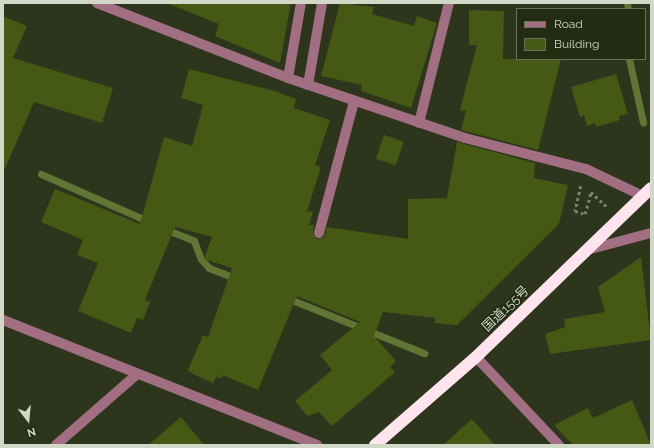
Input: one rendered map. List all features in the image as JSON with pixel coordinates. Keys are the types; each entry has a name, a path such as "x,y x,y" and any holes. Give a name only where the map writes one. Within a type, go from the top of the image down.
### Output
{"highway":[{"name":"国道155号","path":"375,445 476,357 647,192"}],"street":[{"path":"97,3 288,78 354,101 419,123 586,169 647,192"},
{"path":"288,78 301,3"},
{"path":"308,85 322,3"},
{"path":"419,123 449,3"},
{"path":"319,233 354,101"},
{"path":"587,250 651,233"},
{"path":"3,320 136,375 317,445"},
{"path":"476,357 559,445"},
{"path":"56,445 136,375"}],"path":[{"path":"580,189 575,211 585,214 591,192"}],"building":[{"path":"291,3 280,63 215,36 219,24 169,4"},
{"path":"340,3 374,7 372,14 414,26 417,16 437,23 411,108 361,91 362,85 321,76"},
{"path":"469,10 504,11 503,59 561,60 538,150 461,130 466,111 460,110 477,45 469,45"},
{"path":"3,16 27,26 13,58 113,88 102,123 34,102 3,173"},
{"path":"189,69 275,91 296,99 294,108 330,120 315,165 321,167 307,211 313,212 309,225 314,225 313,234 317,239 324,237 327,227 408,239 408,199 447,198 457,142 535,163 534,178 568,185 559,224 457,325 435,323 435,318 383,312 374,336 396,361 390,367 395,372 332,426 319,412 307,416 295,401 332,370 320,355 360,322 297,296 258,390 223,375 222,378 216,377 213,383 193,374 188,370 203,335 208,337 232,268 204,259 212,237 175,227 145,300 150,302 143,320 137,318 131,333 78,311 98,263 77,255 83,240 41,222 55,189 140,224 164,137 192,146 203,105 181,98"},
{"path":"616,74 628,114 619,116 620,120 596,127 595,123 587,126 584,115 580,117 571,87"},
{"path":"384,135 404,142 396,165 376,159"},
{"path":"641,257 651,340 550,354 545,334 565,327 564,319 605,312 598,287"},
{"path":"632,400 651,445 573,445 554,425 588,408 593,418"},
{"path":"181,417 204,445 148,445"},
{"path":"472,419 495,445 443,445"}],"waterway":[{"path":"627,3 628,8"},
{"path":"629,60 643,122"},
{"path":"41,174 150,222"},
{"path":"165,229 194,241 201,259 209,268 238,279"},
{"path":"287,298 424,353"}]}
